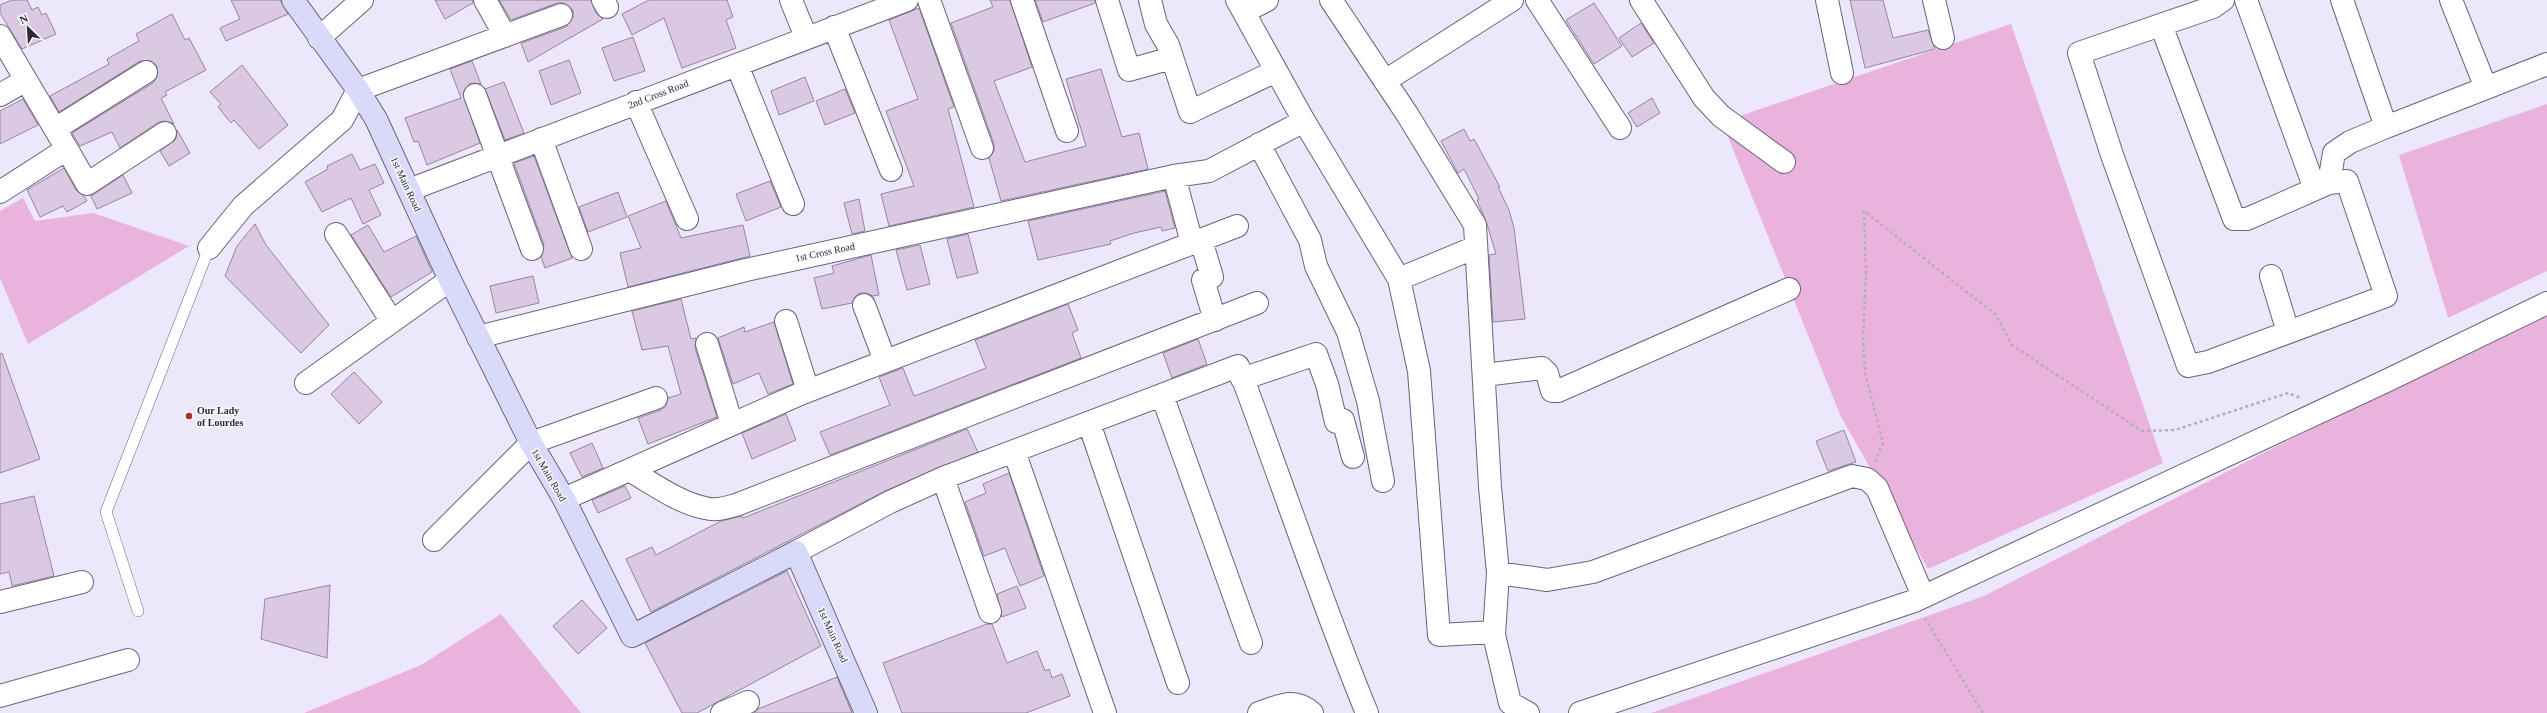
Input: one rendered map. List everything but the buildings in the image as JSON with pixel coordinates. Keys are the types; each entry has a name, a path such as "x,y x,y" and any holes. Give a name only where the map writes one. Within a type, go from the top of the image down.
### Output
{"street":[{"name":"1st Main Road","path":"293,0 358,90 376,119 450,280 478,337 531,443 564,499 632,636 796,552 866,713"},
{"path":"319,38 362,0"},
{"path":"485,0 504,36"},
{"path":"792,0 806,37"},
{"name":"2nd Cross Road","path":"409,190 636,102 738,65 806,37 907,0"},
{"path":"929,0 982,148"},
{"path":"1022,0 1067,131"},
{"path":"1107,0 1129,70 1172,58"},
{"path":"1150,0 1156,24 1172,58 1190,112 1276,71"},
{"path":"1267,0 1241,6 1304,120 1399,279 1419,372 1439,635 1494,632"},
{"path":"1331,0 1385,81 1475,225 1498,573 1494,632 1517,710"},
{"path":"1385,81 1512,0"},
{"path":"1536,0 1620,128"},
{"path":"1641,0 1704,98 1721,116 1784,162"},
{"path":"1827,0 1842,73"},
{"path":"1934,0 1943,38"},
{"path":"2161,25 2234,219 2248,219 2322,186 2347,181 2386,296 2208,362 2188,366 2112,155 2079,53 2213,7 2224,0"},
{"path":"2246,0 2322,186"},
{"path":"2342,0 2386,127"},
{"path":"2451,0 2486,88"},
{"path":"208,248 244,206 342,120 358,90 560,15"},
{"path":"834,27 891,170"},
{"path":"0,36 87,184 165,133"},
{"path":"2322,186 2334,153 2350,142 2547,64"},
{"path":"738,65 793,204"},
{"path":"55,129 146,72"},
{"path":"0,95 26,80"},
{"path":"475,95 532,249"},
{"path":"636,102 687,219"},
{"name":"1st Cross Road","path":"478,337 746,270 1174,176 1209,171 1304,120"},
{"path":"541,139 581,250"},
{"path":"1259,144 1310,240 1316,266 1348,332 1368,401 1383,481"},
{"path":"0,192 56,156 68,151"},
{"path":"1174,176 1196,242 1212,277 1203,280 1215,320"},
{"path":"564,499 808,391 1238,226"},
{"path":"336,234 391,320"},
{"path":"1399,279 1476,247"},
{"path":"2271,276 2288,332"},
{"path":"306,383 391,320 450,280"},
{"path":"1484,375 1542,368 1547,373 1552,391 1558,391 1789,289"},
{"path":"629,470 689,502 705,508 720,509 736,505 1257,303"},
{"path":"1580,713 1918,599 2330,407 2547,303"},
{"path":"864,305 885,361"},
{"path":"786,321 808,391"},
{"path":"707,344 732,424"},
{"path":"1242,379 1316,354 1327,384 1336,422 1343,420 1353,457"},
{"path":"796,552 890,502 943,478 1089,424 1238,366 1275,463 1338,642 1367,713"},
{"path":"1162,396 1251,643"},
{"path":"434,540 531,443 656,398"},
{"path":"1089,424 1178,683"},
{"path":"1014,451 1105,713"},
{"path":"1498,573 1547,580 1593,572 1852,476 1867,479 1877,488 1886,507 1918,599"},
{"path":"943,478 990,612"},
{"path":"0,602 82,582"},
{"path":"0,696 128,660"},
{"path":"722,713 748,702"},
{"path":"1259,713 1289,704 1302,704 1312,713"}],"lane":[{"path":"138,611 106,512 208,248"}],"path":[{"path":"1867,479 1883,443 1865,373 1863,341 1866,272 1864,211 1996,315 2012,345 2142,430 2175,430 2288,393 2330,407"},
{"path":"1918,599 1984,713"}],"shaded area":[{"path":"2011,24 2163,463 1928,569 1841,417 1722,122"},
{"path":"2547,104 2547,271 2448,318 2399,155"},
{"path":"23,198 35,221 93,213 189,246 28,344 0,278 0,211"},
{"path":"2547,308 2547,713 1651,713 1984,596"},
{"path":"501,614 581,713 304,713 421,665"}],"place":[{"name":"Our Lady of Lourdes","path":"189,416"}]}
